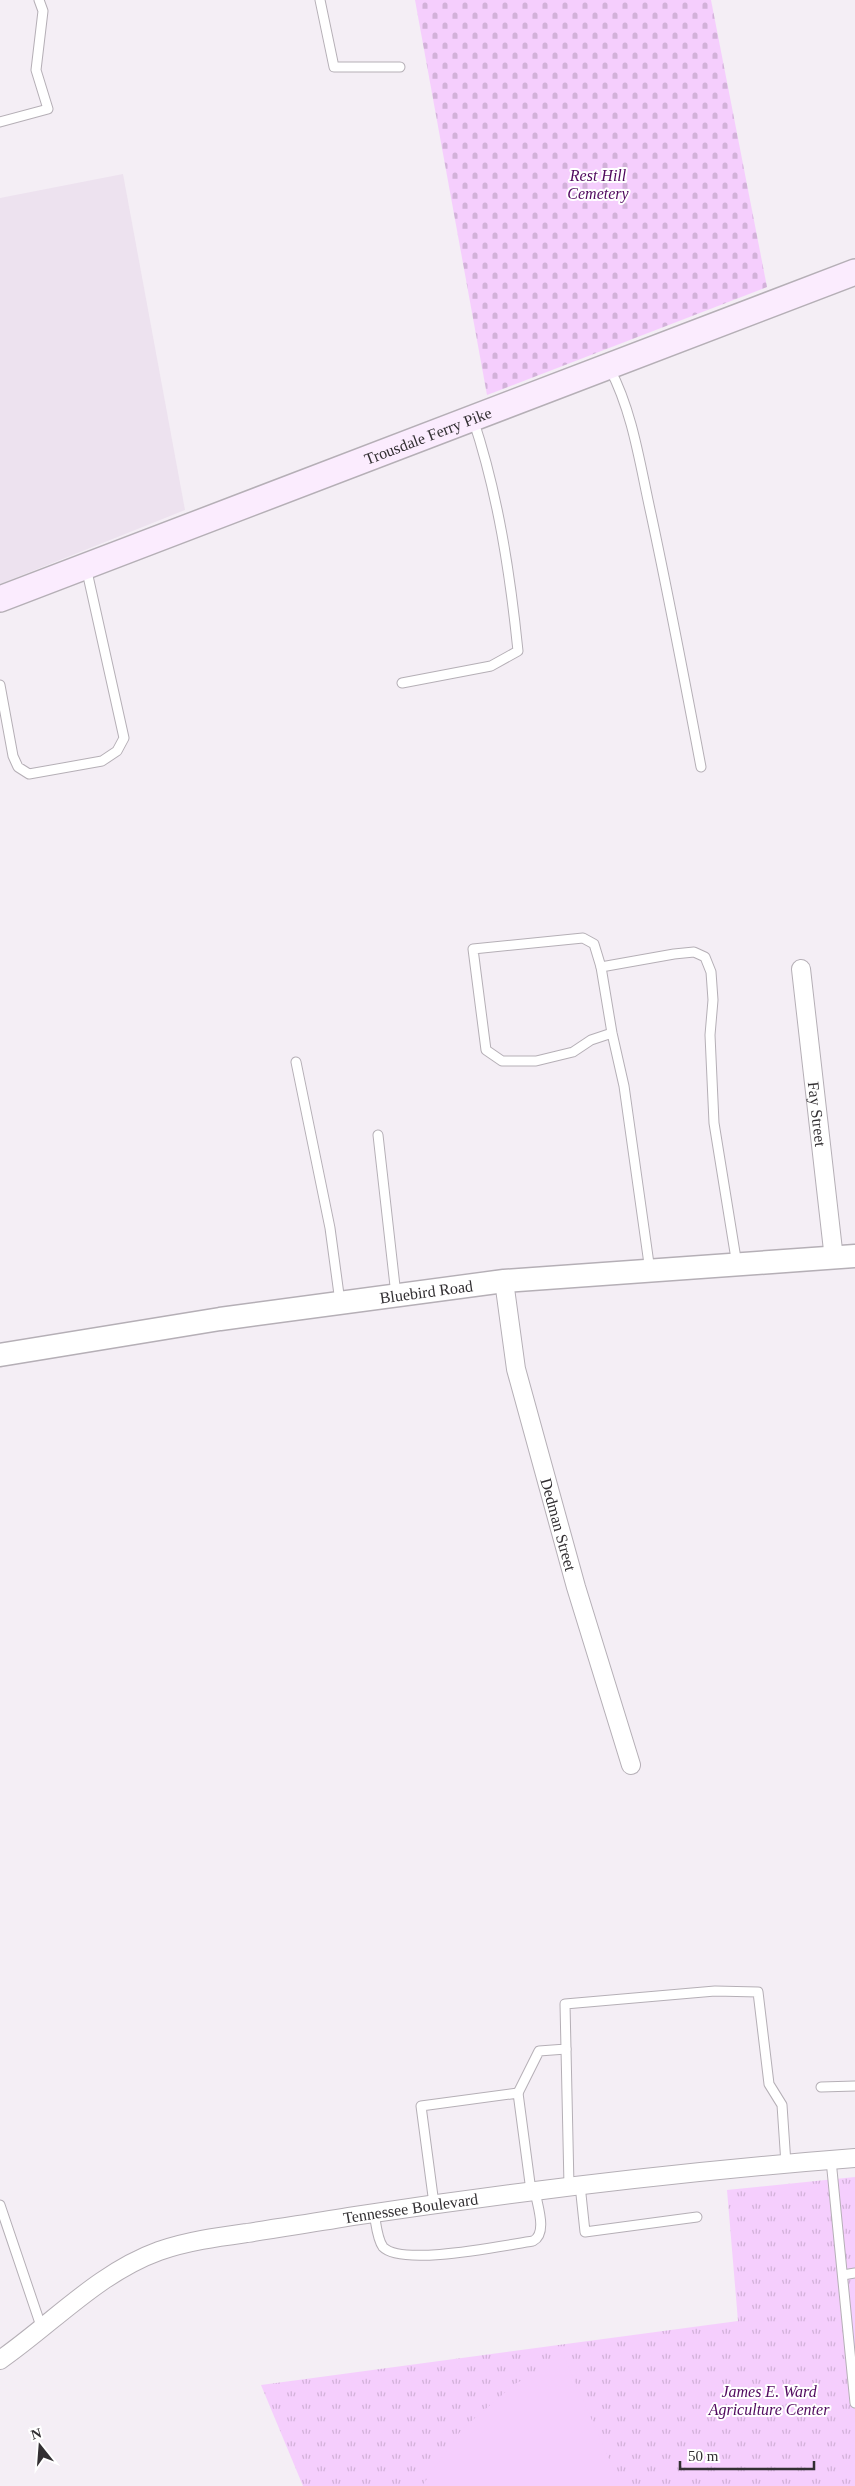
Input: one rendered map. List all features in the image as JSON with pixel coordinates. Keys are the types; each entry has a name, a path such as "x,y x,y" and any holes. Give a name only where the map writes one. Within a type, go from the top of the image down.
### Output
{"main road":[{"name":"Trousdale Ferry Pike","path":"0,599 855,272"}],"street":[{"name":"Fay Street","path":"801,969 844,1257"},
{"name":"Bluebird Road","path":"0,1355 220,1319 504,1281 844,1257"},
{"name":"Dedman Street","path":"504,1281 516,1369 576,1586 631,1765"},
{"name":"Tennessee Boulevard","path":"0,2360 98,2284 129,2265 159,2251 206,2239 434,2204 533,2191 855,2158"}],"lane":[{"path":"0,122 48,109 36,70 43,11 40,0"},
{"path":"320,0 334,67 400,67"},
{"path":"608,366 620,387 634,435 677,634 701,767"},
{"path":"402,683 491,666 518,651 498,516 488,463 473,418"},
{"path":"0,684 13,756 18,767 29,774 102,761 118,751 124,738 86,567"},
{"path":"612,1033 591,1040 573,1052 536,1061 502,1061 486,1050 472,949 583,938 594,944 601,967 612,1033 624,1086 650,1271"},
{"path":"601,967 694,952 705,957 711,972 713,1000 710,1035 714,1123 737,1265"},
{"path":"296,1062 330,1228 340,1303"},
{"path":"378,1135 396,1295"},
{"path":"697,2217 585,2232 575,2186 566,2050 566,2004 715,1991 758,1992 769,2084 782,2105 786,2164"},
{"path":"374,2213 381,2243 392,2252 430,2255 454,2253 532,2242 537,2239 540,2234 540,2223 533,2191 518,2092 539,2051 566,2050"},
{"path":"821,2087 855,2086"},
{"path":"434,2204 421,2106 518,2092"},
{"path":"832,2160 855,2403"},
{"path":"0,2205 42,2329"},
{"path":"842,2275 855,2274"}],"shaded area":[{"path":"123,174 185,510 0,584 0,198"}],"green space":[{"name":"Rest Hill Cemetery","path":"415,0 711,0 767,287 487,395"},
{"name":"James E. Ward Agriculture Center","path":"855,2177 855,2486 303,2486 261,2385 738,2321 727,2190"},
{"path":"564,2357 621,2486 422,2486 462,2429 515,2384"}]}
